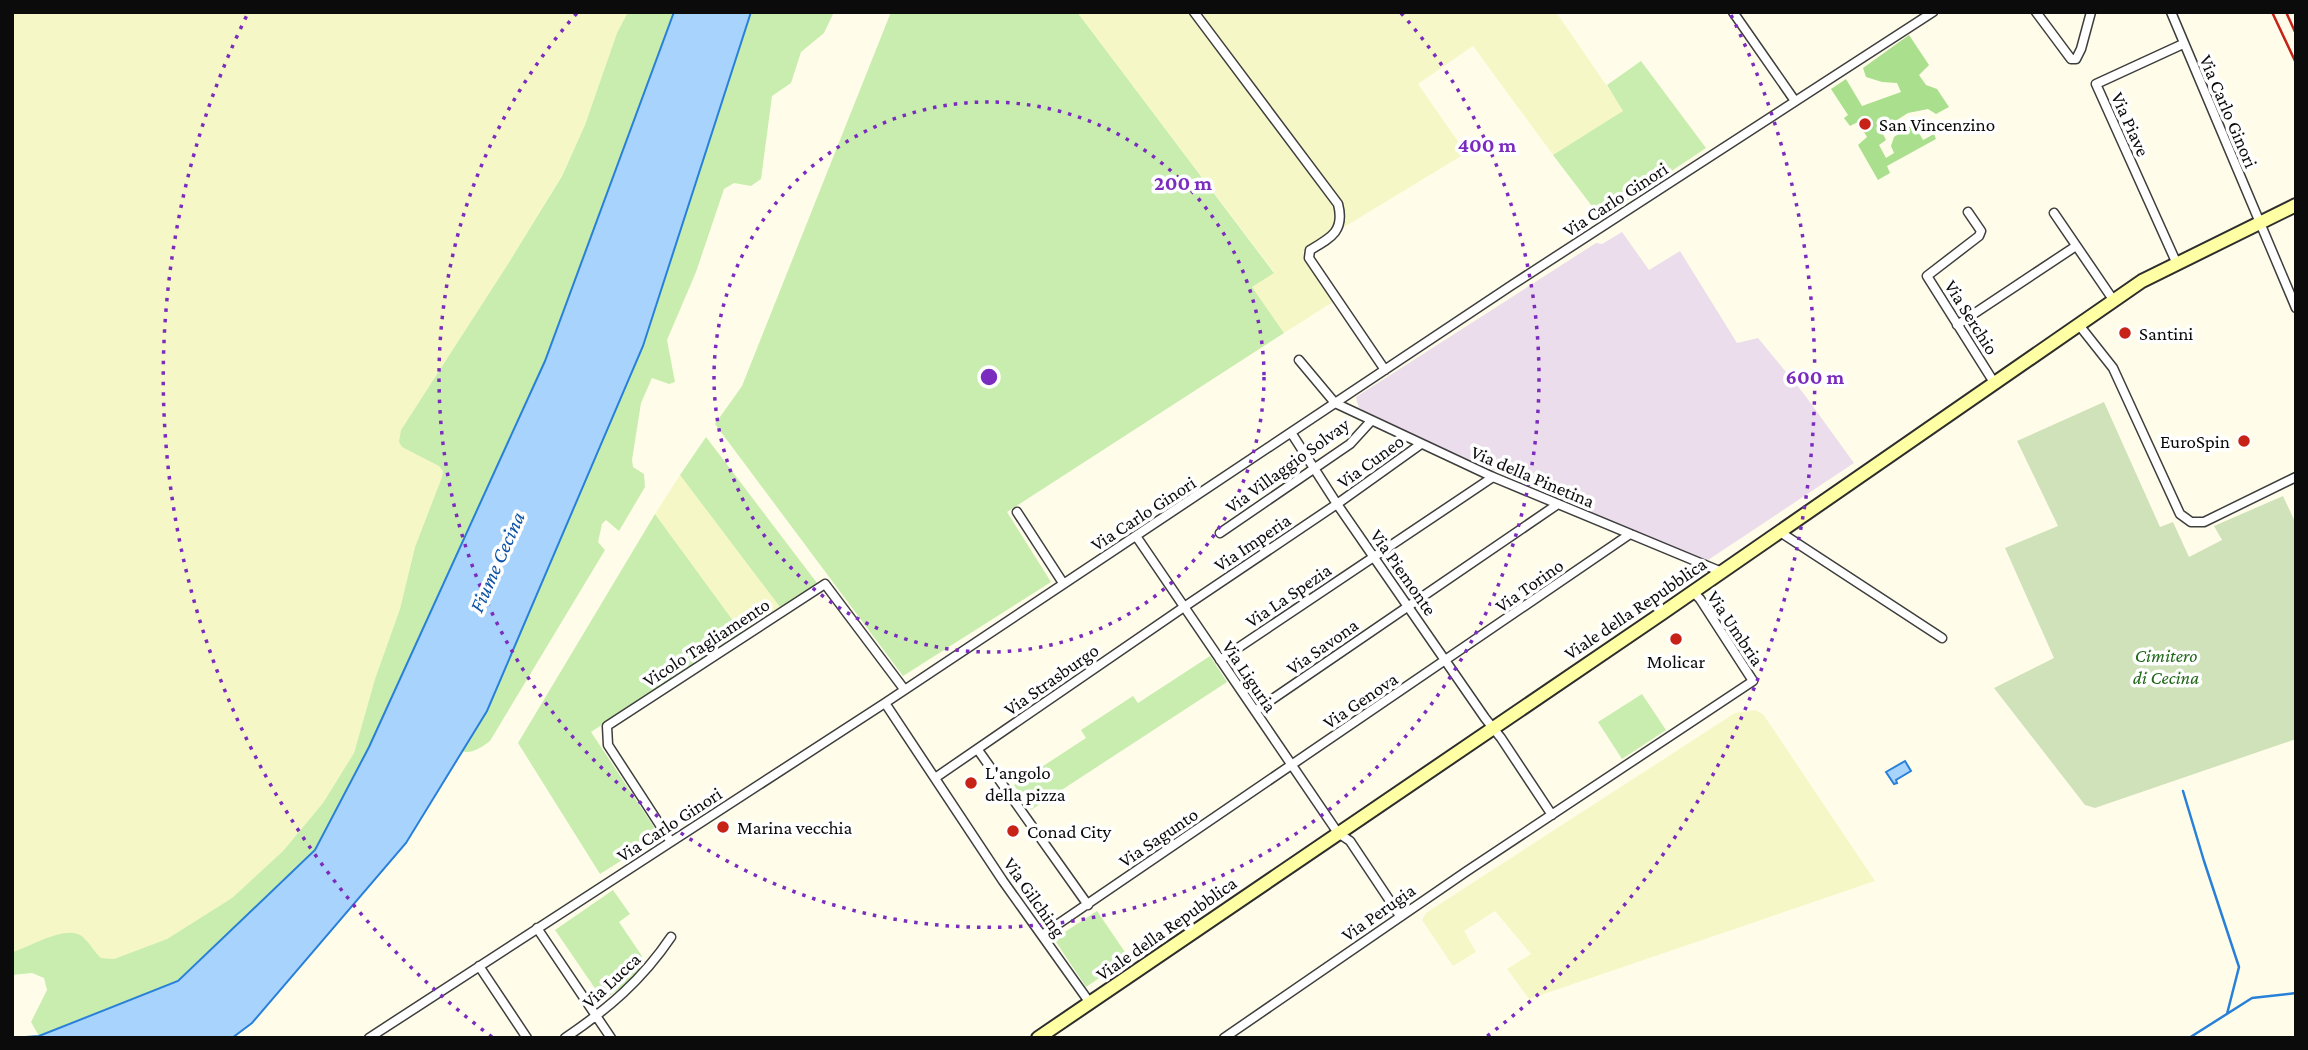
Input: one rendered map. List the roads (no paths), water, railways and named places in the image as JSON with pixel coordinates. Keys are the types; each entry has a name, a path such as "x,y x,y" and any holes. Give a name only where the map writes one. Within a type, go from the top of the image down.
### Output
{"street":[{"path":"1194,12 1338,204 1341,218 1333,237 1310,250 1309,258 1385,370"},
{"path":"1732,12 1795,101"},
{"name":"Via Carlo Ginori","path":"369,1038 885,703 1523,278 1933,12"},
{"path":"2036,12 2071,59 2076,59 2079,55 2091,12"},
{"name":"Via Carlo Ginori","path":"2171,12 2296,308"},
{"name":"Via Piave","path":"2177,264 2096,84 2183,44"},
{"name":"Viale della Repubblica","path":"1038,1038 1780,533 2142,281 2296,205"},
{"name":"Via Serchio","path":"1968,212 1981,231 1979,236 1927,276 1995,384"},
{"path":"2054,213 2114,301"},
{"path":"1957,325 2076,246"},
{"path":"2079,325 2113,368 2180,514 2191,522 2204,522 2296,477"},
{"path":"1299,359 1335,403"},
{"name":"Via della Pinetina","path":"1335,403 1493,477 1722,572"},
{"name":"Via Villaggio Solvay","path":"1220,533 1315,470 1350,444 1371,421"},
{"name":"Via Piemonte","path":"1292,434 1552,815"},
{"name":"Via Cuneo","path":"1338,504 1422,444"},
{"name":"Via La Spezia","path":"1220,660 1493,477"},
{"name":"Via Imperia","path":"1184,607 1338,504"},
{"name":"Via Savona","path":"1255,711 1558,504"},
{"path":"1017,512 1063,583"},
{"path":"1780,533 1942,638"},
{"name":"Via Torino","path":"1446,661 1630,534"},
{"name":"Via Liguria","path":"1136,537 1338,833 1350,841 1400,916"},
{"name":"Vicolo Tagliamento","path":"671,842 608,745 607,726 618,718 825,584 904,689"},
{"name":"Via Umbria","path":"1693,592 1753,681"},
{"name":"Via Strasburgo","path":"935,778 1184,607"},
{"name":"Via Genova","path":"1292,765 1446,661"},
{"name":"Via Perugia","path":"1224,1038 1400,916 1753,681"},
{"name":"Via Gilching","path":"885,703 1090,1003"},
{"path":"978,750 1088,905"},
{"name":"Via Sagunto","path":"1042,935 1292,765"},
{"path":"537,928 611,1038"},
{"name":"Via Lucca","path":"565,1038 596,1017 651,966 671,937"},
{"path":"479,966 527,1038"}],"water":[{"name":"Fiume Cecina","path":"674,12 751,12 643,346 487,711 406,843 252,1023 232,1038 12,1038 39,1036 178,981 315,850 369,747 545,361"},
{"path":"1905,761 1911,771 1894,784 1886,772"}],"waterway":[{"path":"2183,791 2239,967 2227,1014"},
{"path":"2189,1038 2252,998 2296,993"}],"railway":[{"path":"2272,12 2296,63"},
{"path":"2286,12 2296,34"}],"place":[{"name":"San Vincenzino","path":"1865,124"},
{"name":"Santini","path":"2125,333"},
{"name":"EuroSpin","path":"2244,441"},
{"name":"Molicar","path":"1676,639"},
{"name":"L'angolo della pizza","path":"971,783"},
{"name":"Marina vecchia","path":"723,827"},
{"name":"Conad City","path":"1013,831"}],"park label":[{"name":"Cimitero di Cecina","path":"2166,666"}]}
